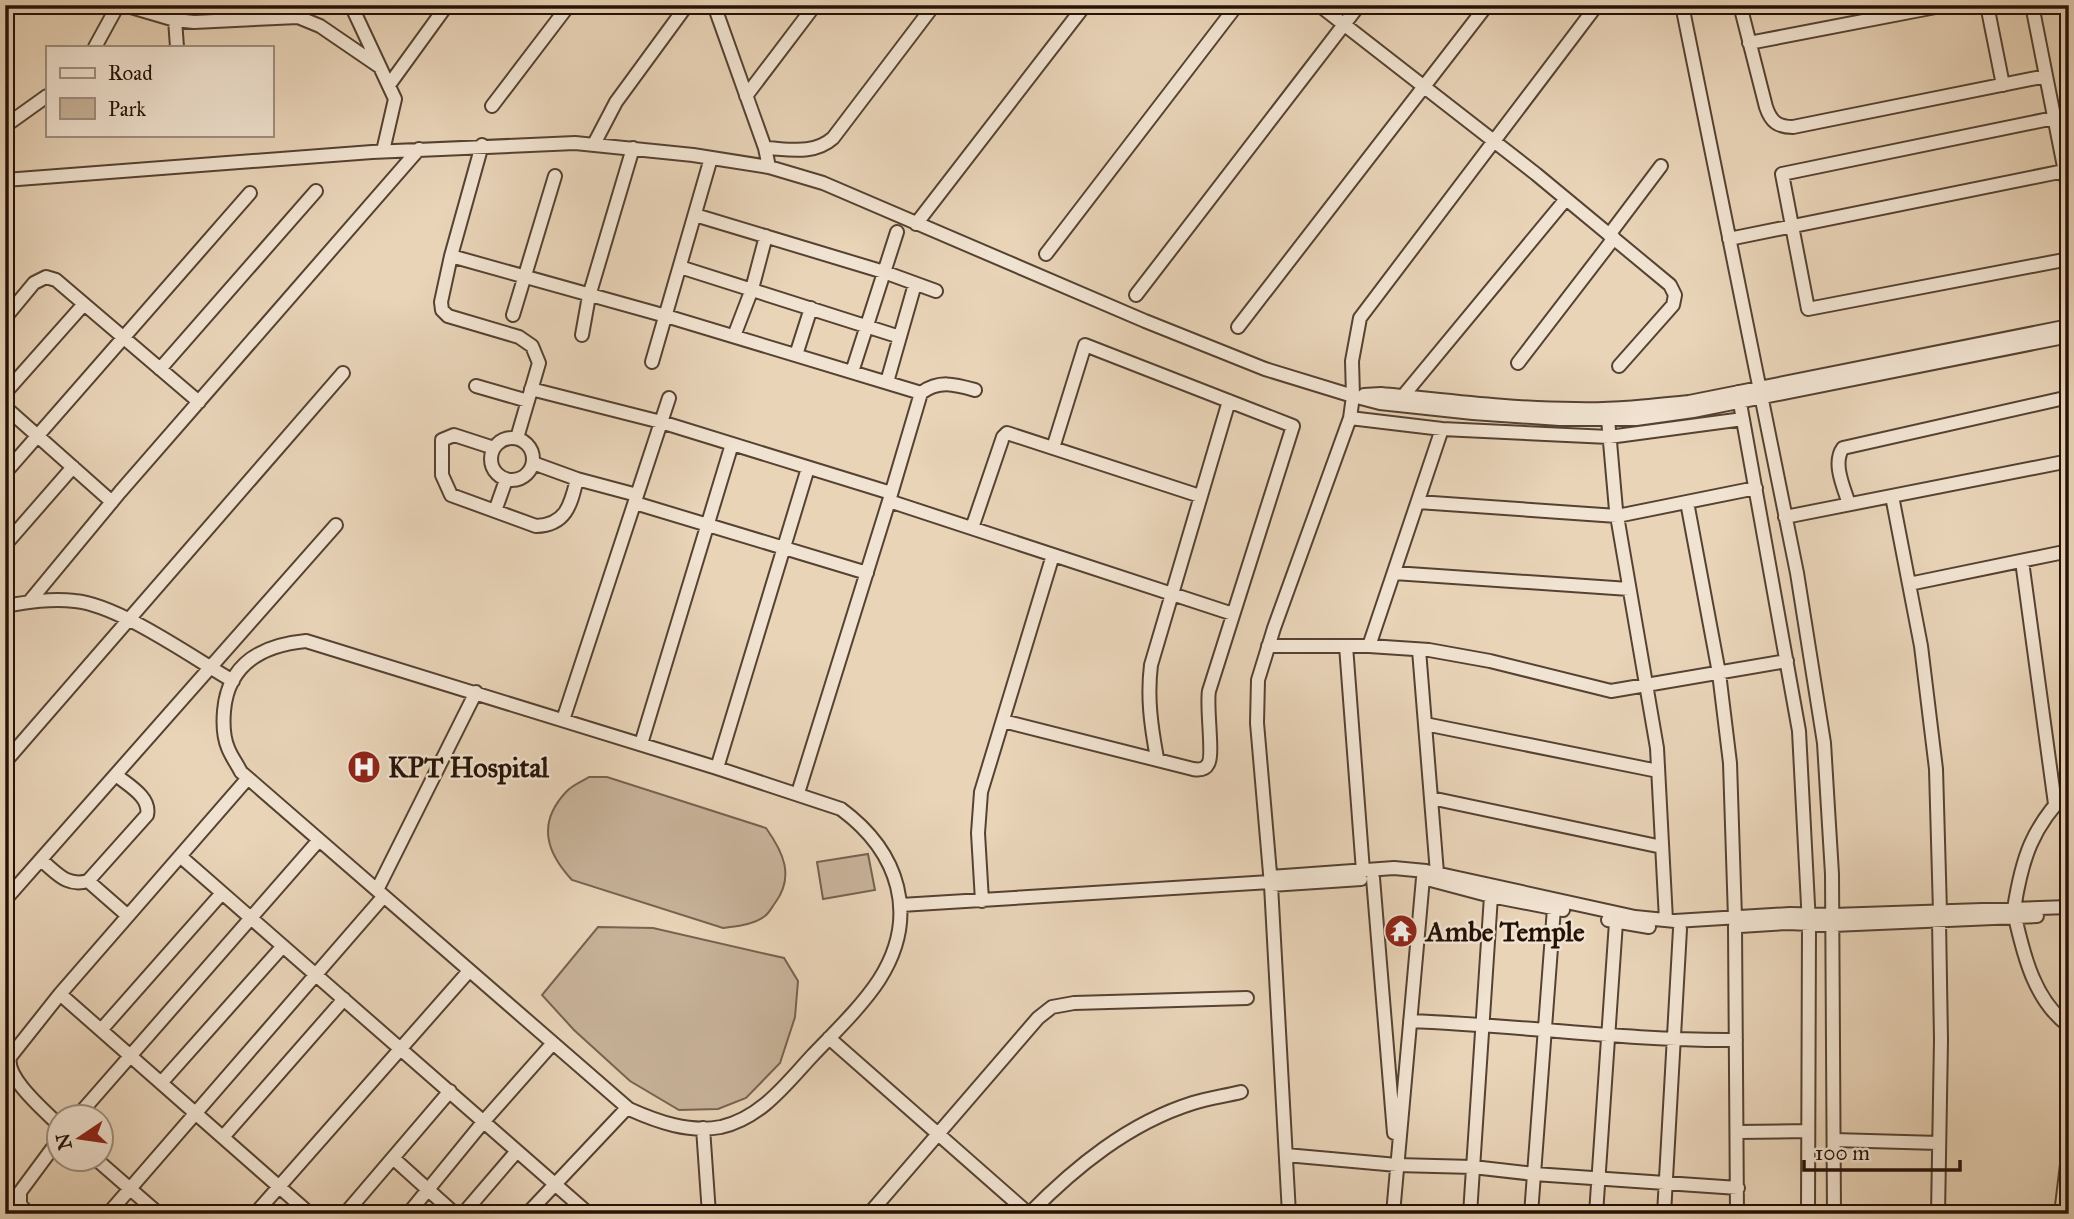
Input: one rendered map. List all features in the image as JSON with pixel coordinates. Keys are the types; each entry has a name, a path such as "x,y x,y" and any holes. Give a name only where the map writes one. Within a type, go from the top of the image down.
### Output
{"street":[{"path":"5,9 9,5"},
{"path":"96,46 118,5"},
{"path":"124,5 175,20 194,22 298,18 320,26 380,67"},
{"path":"267,5 281,17"},
{"path":"351,5 395,99 383,151"},
{"path":"389,85 447,5"},
{"path":"492,106 569,5"},
{"path":"594,144 616,102 687,5"},
{"path":"714,5 765,148 769,167"},
{"path":"746,96 814,5"},
{"path":"765,148 814,150 825,145 934,5"},
{"path":"916,224 1085,5"},
{"path":"1046,254 1237,5"},
{"path":"1319,5 1493,140 1670,285 1675,295 1673,305 1619,366"},
{"path":"1136,295 1359,5"},
{"path":"1238,327 1487,5"},
{"path":"1289,1214 1270,881 1257,723 1258,680 1350,418 1353,396 1352,362 1360,318 1597,5"},
{"path":"1682,5 1799,586 1824,743 1833,920 1834,1214"},
{"path":"1740,5 1770,117 1783,127 2046,76"},
{"path":"1749,43 1946,5"},
{"path":"1987,5 2003,85"},
{"path":"2032,5 2067,170 2069,192"},
{"path":"175,20 177,46"},
{"path":"5,126 46,97"},
{"path":"2054,118 1782,174 1808,309 2069,260"},
{"path":"5,180 482,145 594,144 769,167 822,183 1252,364 1380,403 1473,413 1560,419 1636,419 1739,397 2069,336"},
{"path":"482,145 441,302 444,313 519,337 532,346 539,363 517,438"},
{"path":"582,335 589,296 633,148"},
{"path":"29,602 112,502 419,149"},
{"path":"652,362 711,158"},
{"path":"1518,363 1661,166"},
{"path":"1729,239 2067,170"},
{"path":"513,315 555,176"},
{"path":"160,369 316,191"},
{"path":"5,474 250,193"},
{"path":"1403,396 1566,199"},
{"path":"695,215 884,272 936,291"},
{"path":"852,372 897,232"},
{"path":"734,336 752,289 766,236"},
{"path":"451,256 666,316 921,393"},
{"path":"680,267 900,337"},
{"path":"5,318 34,283 47,277 56,280 199,402"},
{"path":"887,382 915,284"},
{"path":"5,393 84,304"},
{"path":"796,355 811,308"},
{"path":"1760,393 2069,326"},
{"path":"1003,721 1200,770 1210,763 1207,704 1209,691 1293,426 1085,345 1053,448"},
{"path":"5,761 343,373"},
{"path":"798,793 921,393 932,385 943,383 975,390"},
{"path":"476,386 661,422 808,468 972,528 1233,614"},
{"path":"1353,396 1381,394 1576,410 1739,397"},
{"path":"1739,397 1800,731 1808,919 1808,1214"},
{"path":"1849,504 1838,458 1843,449 2069,397"},
{"path":"563,719 669,398"},
{"path":"1157,758 1149,717 1151,665 1229,401"},
{"path":"5,407 112,502"},
{"path":"1350,418 1442,429 1609,437 1743,419"},
{"path":"1608,419 1616,516 1657,748 1666,920"},
{"path":"1369,646 1442,429"},
{"path":"972,528 1005,434 1009,433 1200,496"},
{"path":"494,448 454,435 442,440 442,475 451,495 536,526 547,524 566,513 577,479"},
{"path":"506,438 523,440 533,453 531,470 518,480 502,478 491,465 494,448 506,438"},
{"path":"641,744 732,444"},
{"path":"1785,517 2069,461"},
{"path":"533,463 707,525 867,573"},
{"path":"5,545 73,467"},
{"path":"717,768 808,468"},
{"path":"495,511 506,480"},
{"path":"1418,502 1616,516 1756,488"},
{"path":"1892,496 1921,646 1936,768 1941,1040 1938,1214"},
{"path":"1687,502 1719,673 1730,763 1735,922 1737,1214"},
{"path":"5,900 336,525"},
{"path":"1909,584 2069,551"},
{"path":"982,901 978,833 981,792 1053,555"},
{"path":"2022,561 2055,804"},
{"path":"1394,573 1629,589"},
{"path":"5,606 49,600 76,601 100,606 233,681"},
{"path":"306,641 563,719 841,808 875,839 895,876 901,905 901,929 878,981 778,1093 755,1113 722,1127 703,1128 660,1123 627,1108 241,772 228,748 223,727 225,696 238,669 255,655 284,643 306,641"},
{"path":"1268,646 1369,646 1419,650 1490,661 1612,691 1787,661"},
{"path":"1346,646 1396,1166"},
{"path":"1419,650 1437,873"},
{"path":"108,1214 316,974 380,893 476,692"},
{"path":"1425,724 1658,771"},
{"path":"41,860 69,883 88,881 147,815 144,798 116,775"},
{"path":"46,1111 15,1079 9,1061 60,994 248,778"},
{"path":"2069,790 2055,804 2033,836 2020,868 2014,913 2023,954 2039,993 2069,1026"},
{"path":"1431,798 1662,847"},
{"path":"88,1104 319,840"},
{"path":"180,856 586,1213"},
{"path":"1368,874 1394,868 1437,873 1635,917 1666,920 1833,920 2014,913 2069,907"},
{"path":"901,905 1368,874 1423,878 1491,896 1632,925 1680,929 1735,922"},
{"path":"1393,1214 1423,878"},
{"path":"88,881 128,916"},
{"path":"101,1030 222,893"},
{"path":"1470,1214 1491,896"},
{"path":"1531,1214 1554,908"},
{"path":"2014,913 2069,915"},
{"path":"1596,1214 1616,922"},
{"path":"1664,1214 1680,929"},
{"path":"162,1083 283,946"},
{"path":"256,1214 469,971"},
{"path":"60,994 310,1214"},
{"path":"869,1214 1038,1018 1052,1007 1074,1003 1247,998"},
{"path":"223,1138 344,999"},
{"path":"1410,1021 1482,1023 1674,1041 1736,1040"},
{"path":"829,1038 1029,1214 1062,1181 1116,1141 1193,1103 1241,1093"},
{"path":"408,1214 484,1121 553,1043"},
{"path":"345,1214 450,1091"},
{"path":"527,1214 627,1108"},
{"path":"703,1128 709,1214"},
{"path":"1737,1132 1808,1131"},
{"path":"1834,1140 1939,1143"},
{"path":"2061,1214 2069,1148"},
{"path":"463,1214 517,1151"},
{"path":"1286,1155 1396,1166 1473,1167 1534,1174 1738,1188"},
{"path":"28,1214 20,1204 19,1196 22,1187 46,1156"},
{"path":"393,1158 455,1214"},
{"path":"114,1174 159,1214"}],"green space":[{"path":"589,777 607,777 766,828 782,855 785,874 781,893 769,912 745,925 723,928 572,880 551,848 548,826 551,815 566,792"},
{"path":"868,854 875,890 823,899 817,862"},
{"path":"598,927 653,928 784,958 798,981 795,1017 780,1063 746,1098 718,1109 679,1110 630,1081 574,1030 542,995"}],"place":[{"name":"KPT Hospital","path":"364,767"},
{"name":"Ambe Temple","path":"1401,931"}]}
